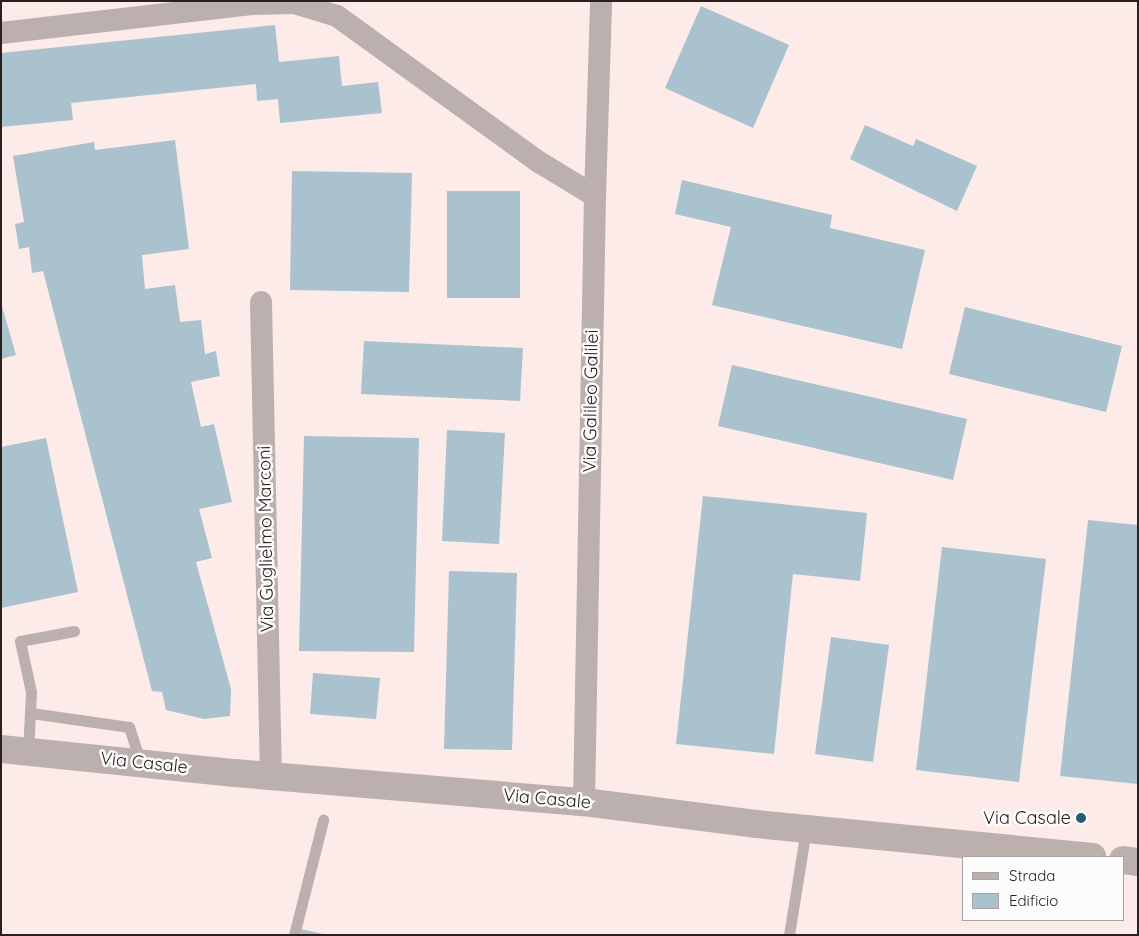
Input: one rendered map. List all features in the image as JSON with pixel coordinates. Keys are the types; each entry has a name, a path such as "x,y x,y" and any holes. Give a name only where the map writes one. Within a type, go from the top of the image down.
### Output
{"street":[{"name":"Via Galileo Galilei","path":"584,802 594,196 602,1"},
{"path":"1,33 251,4 294,3 338,16 539,162 594,196"},
{"name":"Via Guglielmo Marconi","path":"261,302 271,776"},
{"name":"Via Casale","path":"1,749 271,776 584,802 806,829 1082,856"},
{"path":"1124,860 1138,862"}],"lane":[{"path":"28,752 31,692 20,642 74,631"},
{"path":"31,713 129,728 142,763"},
{"path":"294,935 323,820"},
{"path":"789,935 806,829"}],"building":[{"path":"701,6 789,45 753,128 665,88"},
{"path":"275,25 279,62 339,56 342,86 378,82 382,113 280,123 278,99 257,101 256,84 71,103 73,120 1,127 1,53"},
{"path":"865,125 913,146 916,139 977,166 957,211 850,159"},
{"path":"175,140 189,249 142,255 145,289 175,285 180,322 201,320 205,354 216,351 220,376 191,382 201,427 214,424 232,502 199,509 212,558 196,562 231,689 230,716 204,719 166,710 162,692 152,691 43,271 32,273 29,247 19,249 15,224 24,222 13,156 94,142 95,150"},
{"path":"292,171 412,173 409,292 290,290"},
{"path":"682,180 832,215 830,228 925,250 902,349 712,305 731,227 675,214"},
{"path":"447,191 520,191 520,298 447,298"},
{"path":"1,303 16,355 1,359"},
{"path":"965,307 1122,346 1106,412 949,374"},
{"path":"364,341 523,348 520,401 361,394"},
{"path":"732,365 967,419 953,480 718,426"},
{"path":"447,430 505,433 499,544 442,541"},
{"path":"304,436 419,438 414,652 299,651"},
{"path":"46,438 78,592 1,608 1,447"},
{"path":"703,496 867,513 860,581 793,574 774,754 676,744"},
{"path":"1088,520 1138,525 1138,784 1060,776"},
{"path":"942,547 1046,559 1019,782 916,770"},
{"path":"449,571 517,573 512,750 444,749"},
{"path":"831,637 889,645 873,762 815,754"},
{"path":"313,673 380,678 376,719 310,714"},
{"path":"301,929 323,934 323,935 299,935"}],"place":[{"name":"Via Casale","path":"1081,818"}]}
